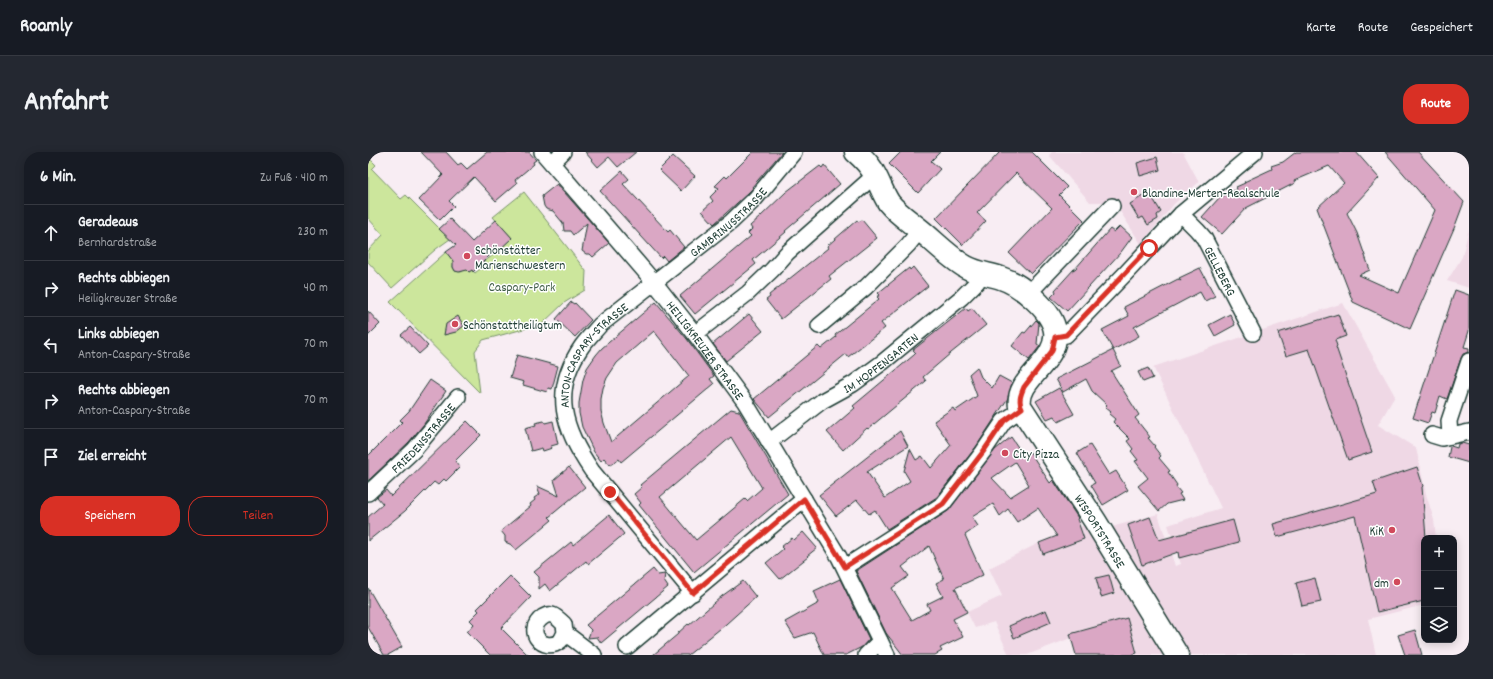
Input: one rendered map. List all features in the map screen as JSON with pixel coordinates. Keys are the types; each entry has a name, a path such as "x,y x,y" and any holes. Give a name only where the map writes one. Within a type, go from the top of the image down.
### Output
{"street":[{"name":"HEILIGKREUZER STRASSE","path":"542,152 654,282 695,334 745,402 845,567 855,591 887,655"},
{"path":"552,164 563,152"},
{"name":"GAMBRINUSSTRASSE","path":"654,282 731,222 754,199 794,152"},
{"path":"845,567 943,504 983,452 1004,421 1022,408 1020,402 1024,387 1052,351 1055,337 1054,328 1049,317 1028,294 1018,286 1006,280 981,273 962,264 890,204 875,175 856,152"},
{"path":"1055,337 1066,335 1180,214 1256,152"},
{"path":"695,334 748,293 787,253 875,175"},
{"path":"1028,294 1112,206"},
{"name":"GELLEBERG","path":"1180,214 1204,238 1253,333"},
{"path":"819,326 866,287 908,245 920,230"},
{"name":"IM HOPFENGARTEN","path":"769,442 822,401 853,384 883,362 962,297 977,282 981,273"},
{"name":"ANTON-CASPARY-STRASSE","path":"654,282 600,325 582,346 574,359 565,386 564,412 568,427 578,450 592,471 693,593"},
{"path":"1450,436 1449,421 1469,361"},
{"name":"FRIEDENSSTRASSE","path":"368,493 414,450 458,397"},
{"name":"WISPORTSTRASSE","path":"1022,408 1095,521 1177,655"},
{"path":"1432,435 1442,438 1469,432"},
{"path":"627,647 804,499"},
{"path":"565,633 594,655"},
{"path":"866,655 880,641"}],"shaded area":[{"name":"Blandine-Merten-Realschule","path":"1052,152 1183,152 1199,182 1174,204 1141,244 1114,202 1090,202 1049,155"},
{"path":"1469,229 1469,288 1447,281 1462,257"},
{"path":"1343,303 1395,396 1378,425 1416,448 1426,494 1434,520 1436,535 1421,535 1421,606 1368,619 1376,655 1076,655 1071,638 1027,655 1009,655 994,622 975,628 967,612 1002,596 989,568 1039,543 1087,524 1101,530 1158,514 1175,566 1181,564 1168,525 1221,508 1153,367"}],"green space":[{"path":"368,157 376,165 372,169 401,199 406,195 450,239 436,249 392,288 368,262 368,251 383,235 368,218"},
{"name":"Caspary-Park","path":"524,192 586,271 585,290 564,303 542,324 483,340 475,351 480,393 390,302 446,252 454,261 453,267 455,271 461,272 466,269 469,272 472,270 475,273 481,268 480,265 512,238 493,217"}],"building":[{"path":"421,152 446,152 458,165 461,163 467,169 487,152 529,152 536,160 533,162 534,164 515,180 517,183 496,201 474,177 449,201 454,206 440,220 419,200 443,175"},
{"path":"585,152 636,152 618,167 609,157 598,167"},
{"path":"753,152 782,152 752,187 753,188 714,224 702,211 713,201 710,197 719,188 715,186 725,176 727,178"},
{"path":"901,152 940,152 931,161 940,169 918,193 889,164"},
{"path":"1000,152 1032,152 1067,187 1059,195 1084,220 1031,274 1009,253 1052,208 1016,173 977,213 986,221 963,245 936,218"},
{"path":"1296,152 1356,152 1379,178 1347,213 1357,233 1370,270 1359,275 1399,293 1435,210 1385,152 1418,152 1464,202 1410,329 1353,302 1317,208 1344,183 1329,166 1294,181 1295,183 1246,208 1222,234 1202,217 1219,198 1237,189 1236,187 1245,183 1244,182 1272,169 1271,166 1283,162"},
{"path":"673,156 695,176 681,191 659,170"},
{"path":"1157,157 1160,170 1140,176 1137,163"},
{"path":"824,165 840,184 753,260 756,264 695,314 680,296 751,236 748,233 752,229 750,226 786,192 820,166 822,168"},
{"path":"622,171 629,179 623,184 668,232 670,230 684,247 667,261 663,256 661,258 600,191"},
{"path":"557,184 609,243 593,257 582,251 587,223 573,235 570,231 564,231 563,223 553,211 546,209 544,206 542,196"},
{"path":"1149,192 1161,212 1157,215 1158,219 1148,225 1143,217 1139,219 1130,204"},
{"path":"450,219 472,242 496,220 512,238 497,252 495,250 473,272 472,270 469,272 467,270 459,272 455,271 453,261 446,252 456,245 439,229"},
{"path":"857,220 858,222 862,220 877,238 829,276 831,279 781,319 766,300 770,297 769,295 828,248 827,246"},
{"path":"1120,226 1132,237 1121,252 1067,311 1051,297 1056,292 1055,290 1110,229 1114,232"},
{"path":"913,267 928,286 881,323 885,328 848,357 846,354 769,417 754,399 818,346 821,349 836,337 835,335 879,299 877,297 880,295 878,293 909,268 910,270"},
{"path":"1200,268 1215,296 1205,301 1200,292 1134,327 1139,336 1113,350 1102,330 1129,316 1124,307 1178,279 1181,281 1179,278"},
{"path":"1455,290 1469,295 1469,331 1464,347 1469,348 1469,352 1463,354 1461,358 1447,399 1440,396 1435,413 1432,412 1428,423 1413,418"},
{"path":"571,302 574,304 575,303 591,320 575,337 556,319"},
{"path":"656,302 687,339 714,376 710,379 714,384 621,462 619,459 610,465 604,458 601,461 594,452 582,427 579,413 579,403 583,380 587,368 602,348","holes":["654,331 689,376 611,442 601,411 603,388 607,378 617,363"]},
{"path":"966,308 968,311 972,308 986,325 923,377 926,381 868,429 867,428 843,450 827,432 855,408 853,406 914,355 916,353 913,350"},
{"path":"368,311 380,324 368,336"},
{"path":"749,314 763,331 726,361 713,344"},
{"path":"1230,314 1235,325 1215,336 1209,325"},
{"path":"1338,314 1346,336 1335,340 1336,347 1372,452 1348,460 1309,349 1286,356 1278,333"},
{"name":"Schönstattheiligtum","path":"458,316 464,326 456,332 444,335 446,324"},
{"path":"1036,320 1039,323 1037,344 1040,346 1029,360 1012,346 1023,332 1025,333"},
{"path":"410,327 428,346 419,354 401,335"},
{"path":"1113,350 1121,366 1111,371 1139,415 1135,418 1150,437 1148,438 1161,456 1159,458 1170,471 1168,472 1177,485 1176,487 1181,493 1179,494 1183,500 1167,504 1159,511 1138,486 1148,478 1135,461 1138,460 1131,451 1133,449 1127,441 1130,439 1113,422 1115,419 1109,414 1111,412 1105,407 1107,405 1092,391 1086,379 1063,392 1056,379"},
{"path":"517,355 558,366 552,389 548,388 547,392 523,385 524,382 510,378"},
{"path":"977,367 981,377 992,388 999,376 1012,383 1008,398 976,447 937,497 887,529 875,510 869,514 857,500 836,516 819,495 900,431 908,446 867,472 885,498 910,481 904,471 910,449 916,460 922,456 931,468 951,445 934,421 953,408 955,411 977,396 969,374"},
{"path":"1148,368 1153,378 1143,382 1138,372"},
{"path":"430,380 446,391 424,424 409,442 368,481 368,456 402,422 400,420 409,411"},
{"path":"1059,388 1074,414 1058,422 1054,416 1047,419 1036,401"},
{"path":"731,409 739,411 788,494 694,572 639,505 641,503 634,494 642,487 640,485","holes":["731,437 762,488 747,501 745,499 696,540 660,497"]},
{"path":"467,421 481,435 455,461 460,467 446,481 444,479 438,485 434,482 405,511 368,541 368,517 383,504 377,497 386,490 391,496"},
{"path":"544,421 545,423 553,421 558,444 543,451 542,448 531,451 525,428 536,425 535,423"},
{"path":"1011,437 1024,456 1030,452 1050,483 1053,480 1078,518 1077,519 1084,539 1043,554 1039,543 1057,536 1038,508 1017,522 1008,509 1000,516 993,504 972,517 978,526 965,535 983,575 955,588 967,612 953,619 963,637 940,648 942,651 935,655 903,655 886,633 856,571 948,511 995,450","holes":["1015,462 1029,485 1010,497 992,478","929,546 944,579 936,583 943,596 927,604 930,610 912,620 892,588 909,576 902,567"]},
{"path":"1462,443 1469,445 1469,463 1448,457 1451,446 1457,448 1458,444"},
{"path":"1090,445 1109,475 1116,471 1128,490 1103,505 1091,485 1095,483 1077,453"},
{"path":"569,467 585,487 549,517 552,520 516,550 512,545 505,542 505,536 501,531 531,506 530,504 535,500 534,498 540,494 537,486 559,496 554,480"},
{"path":"1417,467 1423,486 1426,535 1421,535 1421,602 1377,612 1355,516 1277,537 1273,524 1377,494 1373,482"},
{"path":"609,515 624,534 588,564 586,561 550,591 545,584 539,589 539,577 534,572 571,542 573,545"},
{"path":"1150,517 1159,540 1233,520 1239,542 1179,558 1178,552 1142,565 1128,525"},
{"path":"803,532 817,548 780,579 766,563 783,549 781,547 792,538 794,540"},
{"path":"653,569 658,575 665,574 664,581 668,587 601,643 597,637 588,638 591,630 586,625"},
{"path":"1109,575 1114,593 1101,597 1096,578"},
{"path":"510,576 531,597 501,628 528,655 490,655 467,632 474,624 470,620 479,611 477,609"},
{"path":"1315,578 1321,602 1302,606 1296,583"},
{"path":"840,579 869,639 862,647 846,655 824,655 813,632 795,638 785,622 819,603 814,591"},
{"path":"743,581 756,597 726,624 688,655 653,655 722,596"},
{"path":"368,588 402,647 388,655 384,655 368,627"},
{"path":"1046,610 1051,622 1014,638 1009,626"},
{"path":"1127,618 1137,653 1131,655 1076,655 1070,634"},
{"path":"1415,630 1422,655 1405,655 1398,635"}],"place":[{"name":"Blandine-Merten-Realschule","path":"1134,192"},
{"name":"Schönstätter Marienschwestern","path":"467,256"},
{"name":"Schönstattheiligtum","path":"455,324"},
{"name":"City Pizza","path":"1005,453"},
{"name":"KiK","path":"1392,530"},
{"name":"dm","path":"1397,582"}],"route":[{"path":"610,492 693,593 804,499 845,567 930,513 948,499 1004,421 1010,415 1022,408 1020,406 1020,402 1024,387 1052,351 1055,337 1066,335 1126,274 1149,248"}]}
